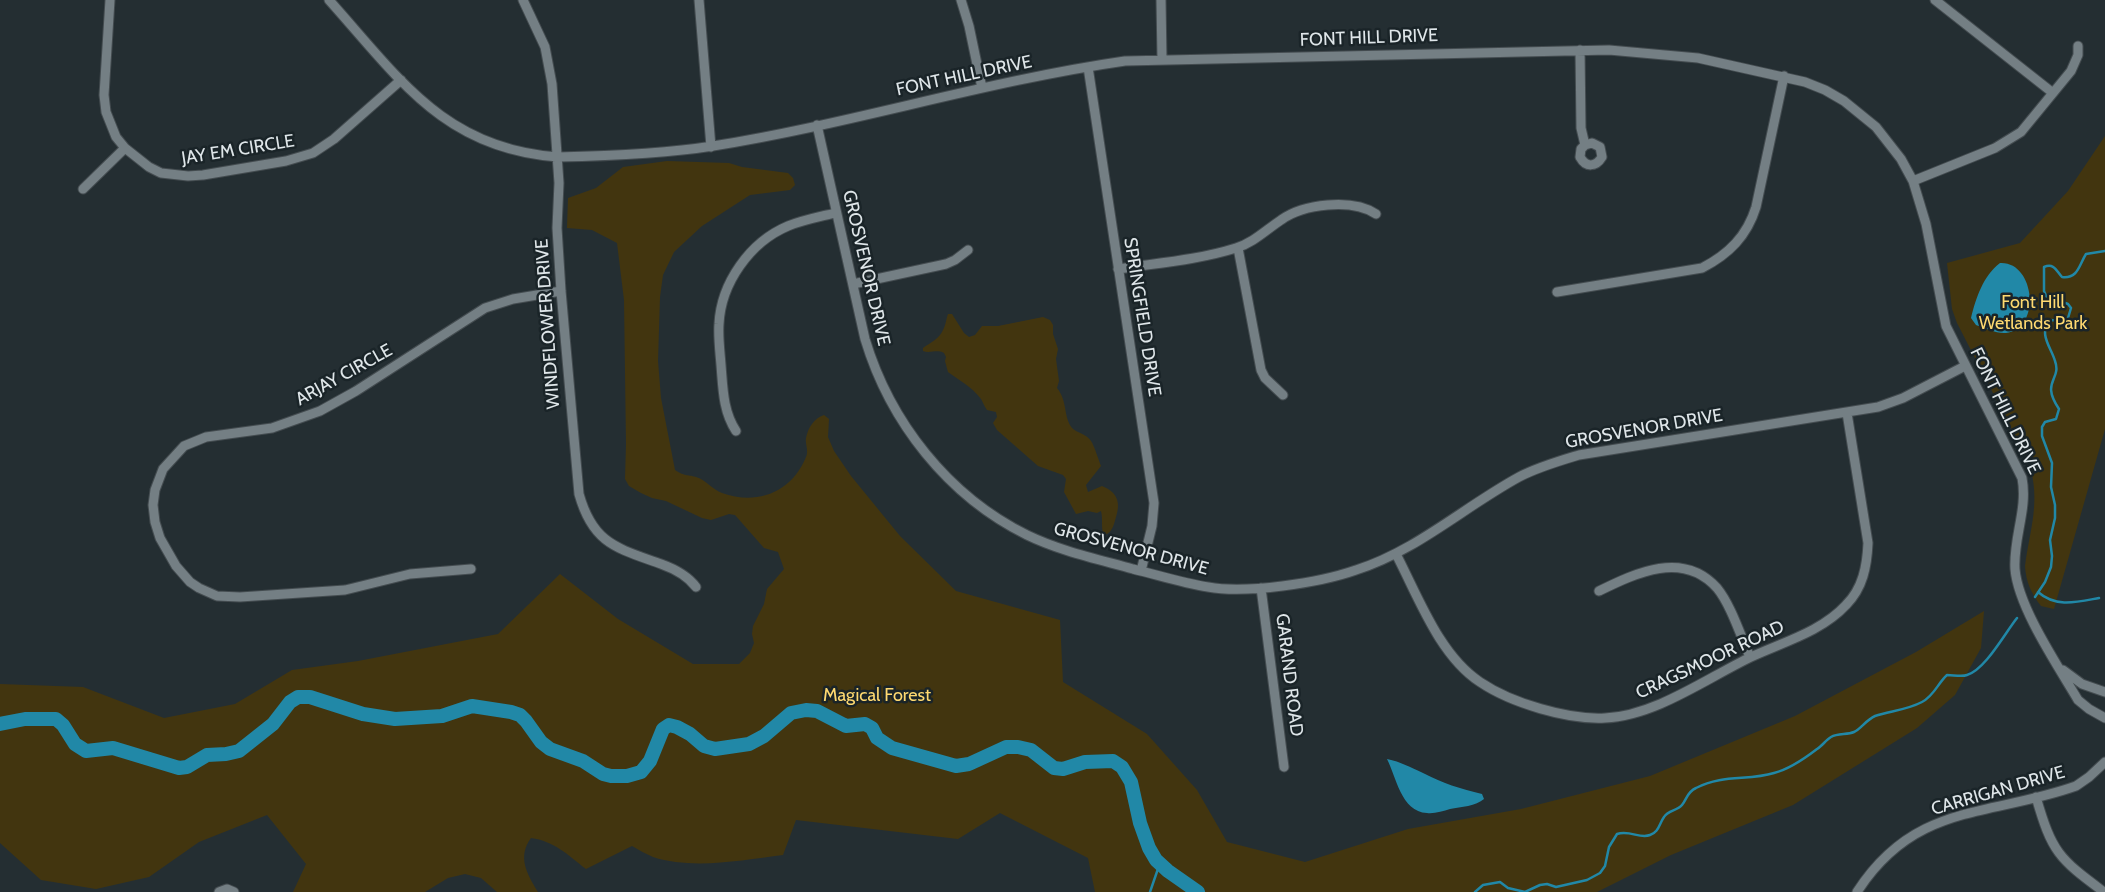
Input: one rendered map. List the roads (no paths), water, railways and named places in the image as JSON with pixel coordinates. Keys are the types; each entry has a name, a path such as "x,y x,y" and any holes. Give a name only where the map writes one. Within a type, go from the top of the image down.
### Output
{"street":[{"name":"JAY EM CIRCLE","path":"110,0 104,95 106,112 116,137 125,148 137,159 155,170 174,175 188,176 302,157 324,147 401,80"},
{"name":"FONT HILL DRIVE","path":"330,0 401,80 434,111 467,133 502,148 534,155 558,156 711,147 982,88 1125,61 1580,50 1666,54 1735,65 1784,76 1825,90 1860,112 1890,143 1913,181 1926,224 1946,326 2022,478 2024,506 2016,555 2017,582 2026,608 2078,700 2105,718"},
{"name":"WINDFLOWER DRIVE","path":"523,0 538,27 550,64 558,156 557,228 561,291 579,494 588,520 606,541 624,551 673,568 691,580 696,587"},
{"path":"699,0 711,147"},
{"path":"961,0 969,26 982,88"},
{"path":"1161,0 1162,60"},
{"path":"1935,0 2053,93"},
{"path":"1913,181 1996,148 2012,139 2031,122 2075,63 2078,46"},
{"path":"1580,50 1580,128 1585,145"},
{"name":"SPRINGFIELD DRIVE","path":"1088,67 1154,503 1151,534 1141,571"},
{"path":"1557,292 1702,268 1735,246 1752,220 1756,207 1784,76"},
{"name":"GROSVENOR DRIVE","path":"817,125 864,339 883,388 896,413 912,437 951,481 995,516 1027,535 1056,547 1209,588 1231,590 1262,588 1333,577 1396,554 1519,477 1538,468 1579,454 1878,407 1903,398 1965,366"},
{"path":"84,189 125,148"},
{"path":"1118,269 1216,254 1238,248 1252,241 1281,219 1300,210 1350,205 1360,206 1376,214"},
{"path":"736,431 730,423 724,403 719,323 729,286 736,270 762,242 786,227 801,221 836,213"},
{"path":"1238,248 1246,284 1257,358 1265,378 1283,395"},
{"path":"853,284 946,264 968,250"},
{"name":"ARJAY CIRCLE","path":"471,569 410,574 345,590 240,597 217,596 190,582 181,574 176,566 160,538 155,522 153,504 155,490 163,469 184,446 206,437 272,428 320,411 356,391 485,308 513,299 561,291"},
{"name":"CRAGSMOOR ROAD","path":"1396,554 1438,636 1450,654 1466,671 1498,692 1556,712 1582,717 1606,718 1632,713 1656,705 1750,657 1819,626 1836,616 1857,591 1864,576 1868,543 1847,413"},
{"path":"1600,591 1622,580 1657,568 1673,567 1688,570 1703,577 1716,588 1726,602 1750,657"},
{"name":"GARAND ROAD","path":"1262,588 1284,767"},
{"name":"FONT HILL DRIVE","path":"2059,667 2082,684 2105,692"},
{"name":"CARRIGAN DRIVE","path":"1857,892 1884,858 1917,833 1954,816 2076,786 2095,773 2105,762"},
{"path":"2036,797 2046,830 2060,857 2071,868 2104,892"},
{"path":"219,892 227,889 234,892"}],"water":[{"path":"2000,263 2012,265 2021,273 2027,283 2030,296 2029,309 2025,320 2018,329 2006,333 1995,332 1976,325 1971,318 1978,295 1985,281"},
{"path":"1387,759 1444,783 1482,794 1484,799 1473,805 1436,813 1418,811 1405,800"}],"waterway":[{"path":"2035,597 2045,582 2051,567 2050,540 2055,518 2055,505 2051,487 2052,463 2042,436 2042,427 2045,422 2056,419 2059,409 2051,392 2056,367 2046,340 2045,330 2050,320 2064,321 2068,318 2071,308 2068,304 2046,296 2044,291 2044,267 2053,267 2062,277 2072,276 2086,254 2105,251"},
{"path":"2038,592 2045,597 2059,602 2075,602 2099,598"},
{"path":"1475,892 1483,885 1500,882 1508,888 1525,892 1540,885 1547,884 1556,887 1587,880 1600,873 1605,866 1609,847 1617,834 1626,833 1642,836 1653,834 1666,815 1680,807 1696,788 1716,781 1755,777 1780,771 1802,760 1831,737 1854,732 1875,716 1922,702 1930,696 1947,675 1965,676 1974,672 1988,659 2017,618"},
{"path":"0,724 25,719 56,719 63,725 75,744 86,751 113,748 179,768 187,767 207,755 239,751 273,724 290,702 298,697 310,697 363,714 395,719 442,716 472,706 520,715 541,742 550,749 583,761 603,774 627,776 641,772 650,761 663,729 669,725 690,734 704,746 715,749 749,744 764,736 791,713 806,710 817,711 846,726 865,724 872,728 877,738 892,748 956,766 969,764 1006,747 1031,750 1054,768 1063,769 1085,762 1113,761 1122,767 1131,782 1140,823 1149,848 1156,860 1198,892"},
{"path":"1150,892 1160,863"}],"park label":[{"name":"Font Hill Wetlands Park","path":"2033,313"},
{"name":"Magical Forest","path":"877,696"}]}
